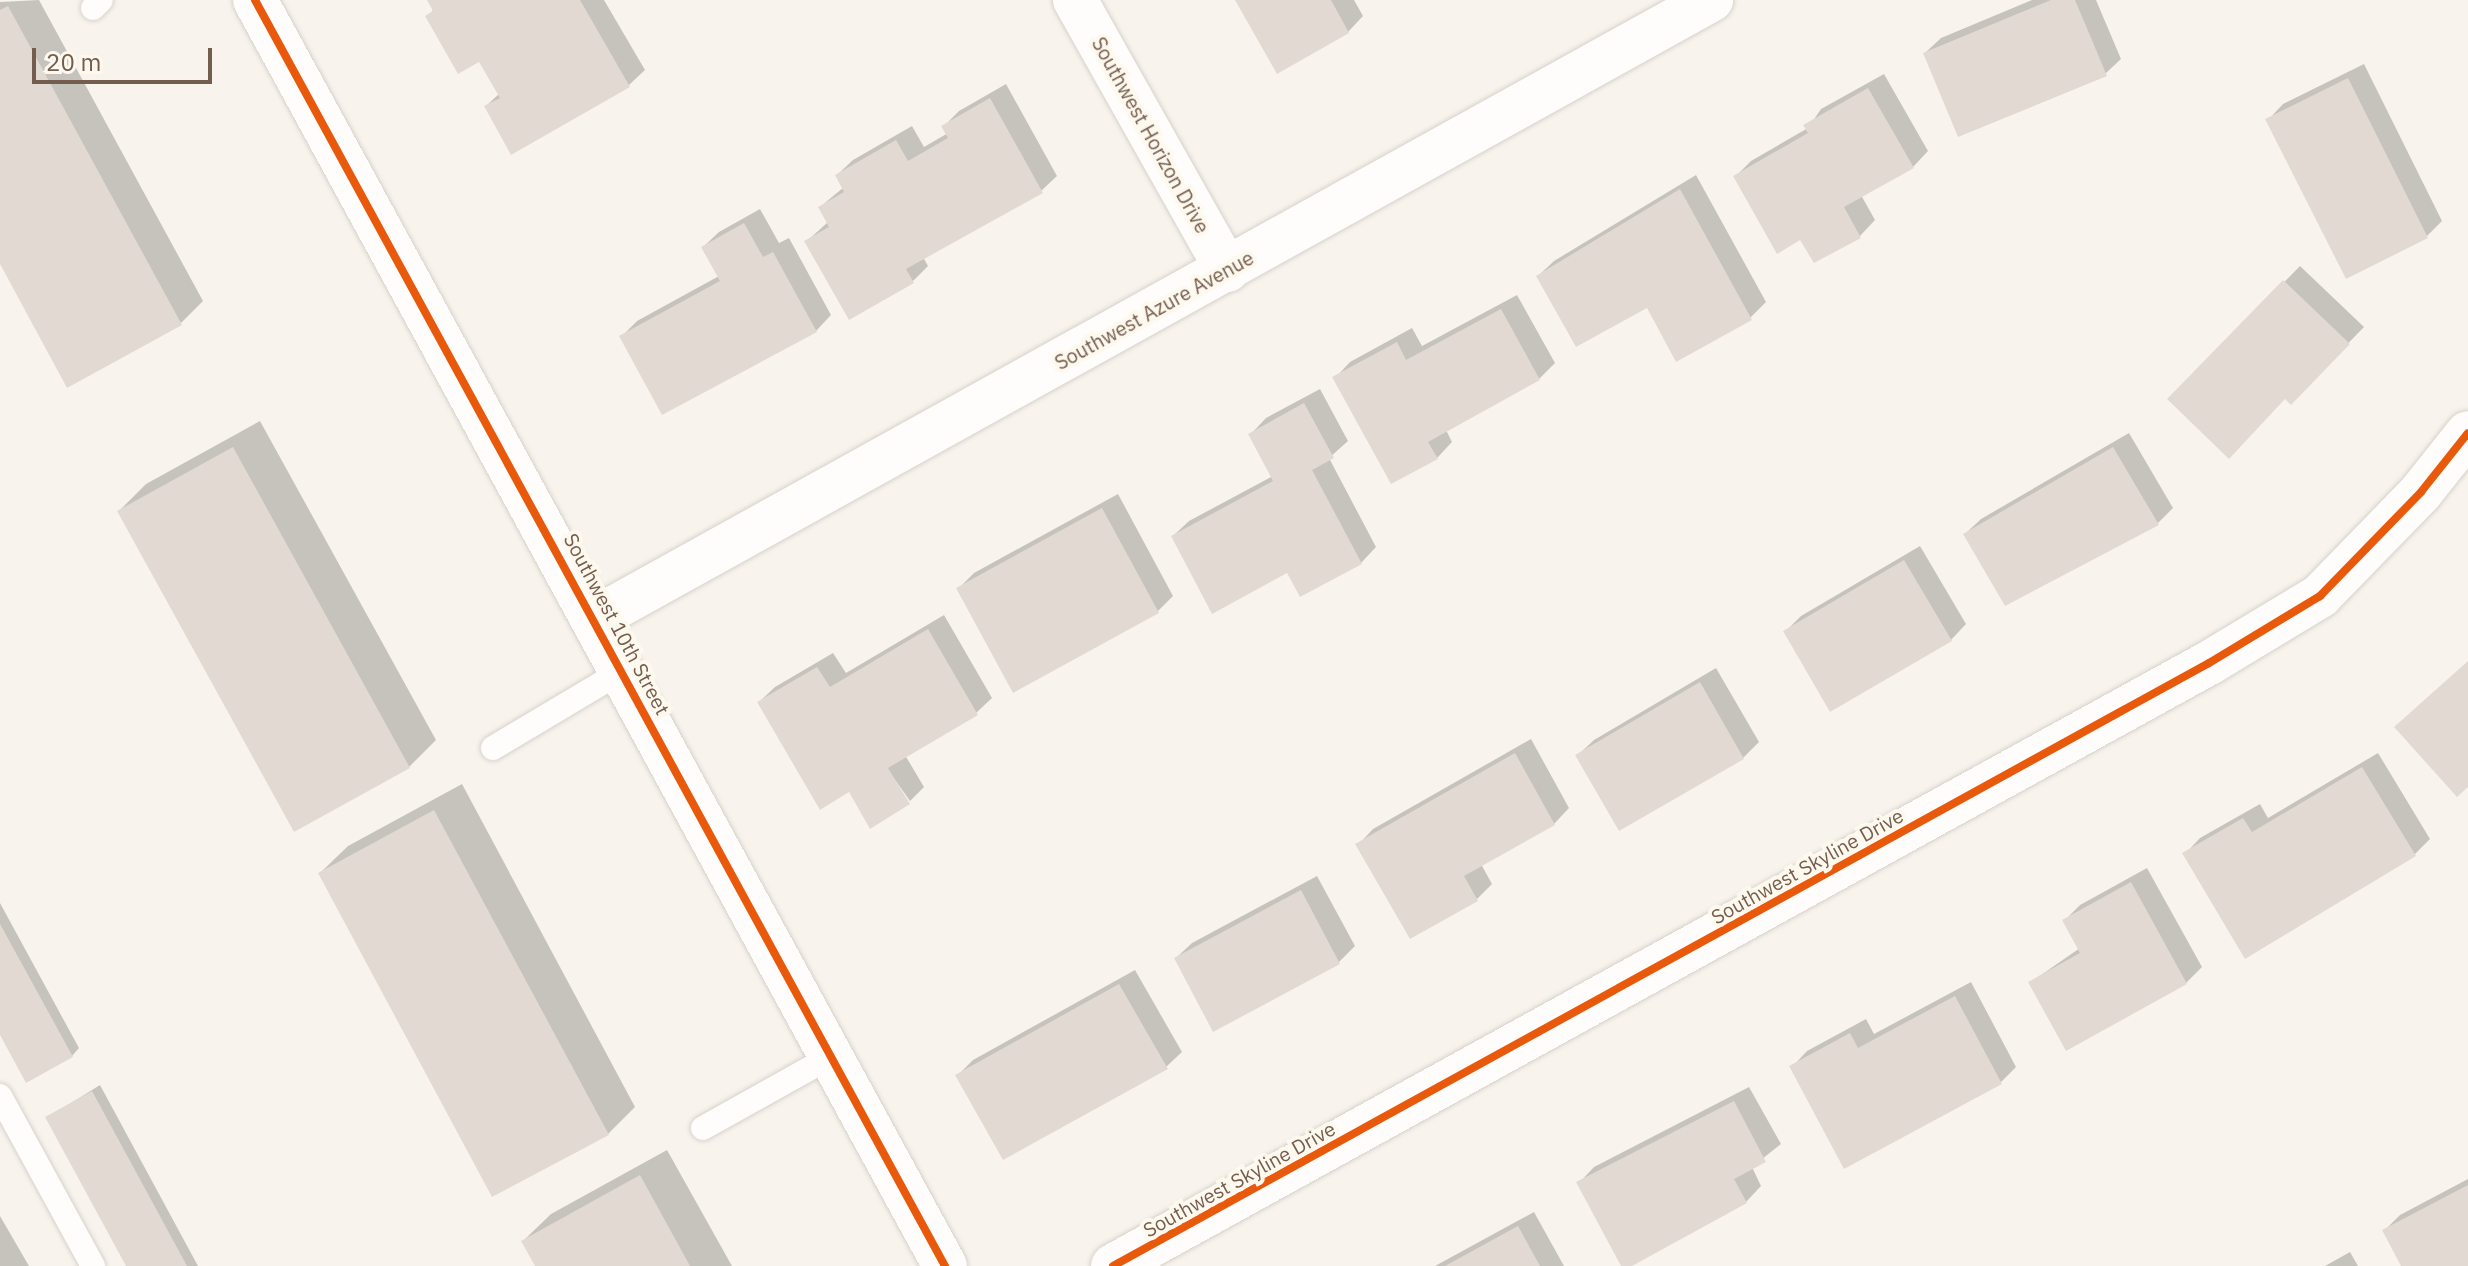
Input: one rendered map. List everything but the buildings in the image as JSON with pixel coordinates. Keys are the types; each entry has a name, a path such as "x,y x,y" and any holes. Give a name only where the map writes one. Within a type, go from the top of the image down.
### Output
{"street":[{"name":"Southwest 10th Street","path":"255,0 596,618 945,1266"},
{"name":"Southwest Horizon Drive","path":"1075,0 1227,270"},
{"name":"Southwest Azure Avenue","path":"596,618 1711,0"},
{"name":"Southwest Skyline Drive","path":"1113,1266 2209,663 2320,596 2421,492 2468,433"}],"lane":[{"path":"493,748 624,670"},
{"path":"703,1128 832,1056"},
{"path":"0,1096 93,1266"}],"cycle path":[{"path":"255,0 945,1266"},
{"path":"1113,1266 2209,663 2320,596 2421,492 2468,433"}]}
